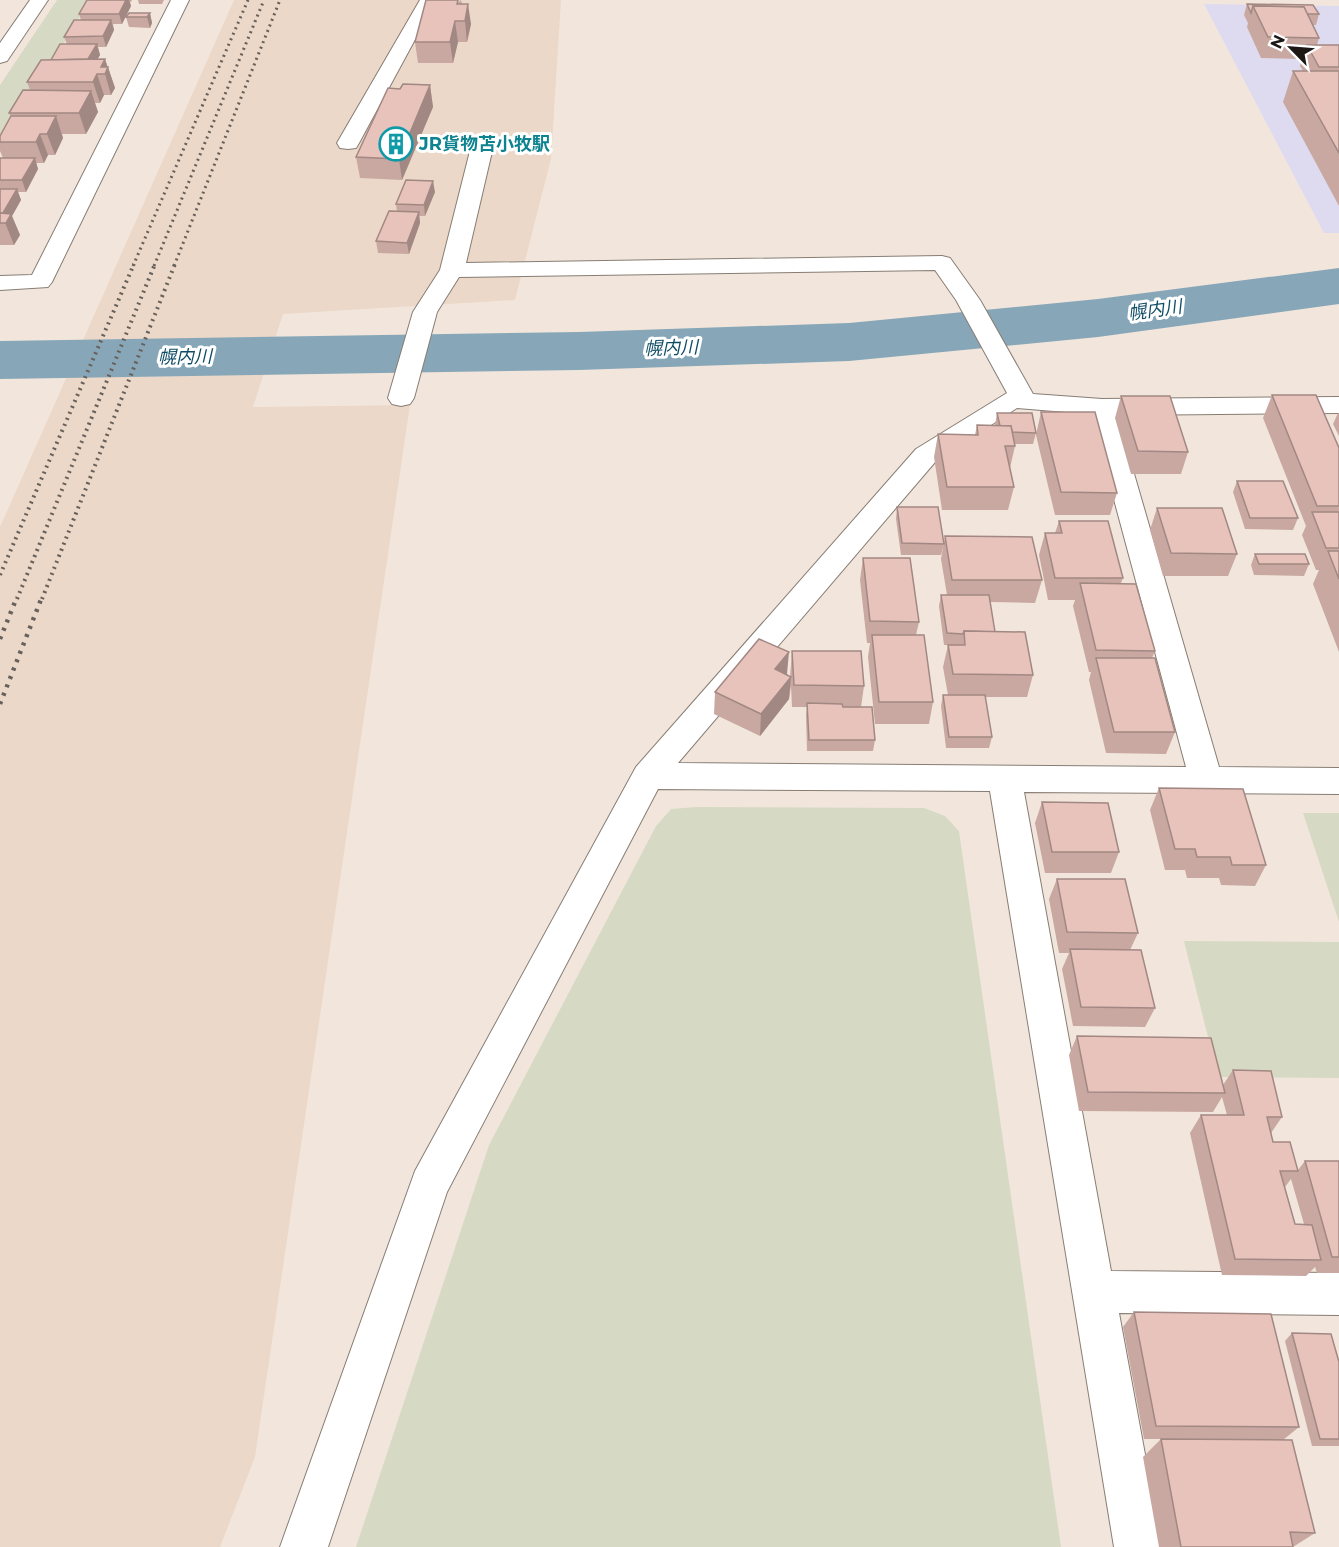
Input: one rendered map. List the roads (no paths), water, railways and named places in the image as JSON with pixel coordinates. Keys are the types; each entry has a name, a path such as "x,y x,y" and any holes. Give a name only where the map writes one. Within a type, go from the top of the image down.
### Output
{"street":[{"path":"0,57 39,0"},
{"path":"0,283 40,282 180,0"},
{"path":"348,143 423,8 430,0"},
{"path":"401,398 425,312 452,270 483,143"},
{"path":"452,270 942,263 968,300 1016,393"},
{"path":"304,1547 429,1185 648,776 926,455 1016,393 1102,407 1339,405"},
{"path":"1102,407 1206,780"},
{"path":"648,776 1339,781"},
{"path":"1005,779 1138,1547"},
{"path":"1094,1292 1339,1294"}],"waterway":[{"name":"幌内川","path":"0,360 579,351 849,342 1098,318 1339,286"}],"railway":[{"path":"133,266 248,0"},
{"path":"154,266 264,0"},
{"path":"174,266 280,0"},
{"path":"0,575 134,264"},
{"path":"17,599 155,264"},
{"path":"42,599 175,264"},
{"path":"0,639 17,597"},
{"path":"0,704 42,597"}],"place":[{"name":"JR貨物苫小牧駅","path":"396,144"}]}
